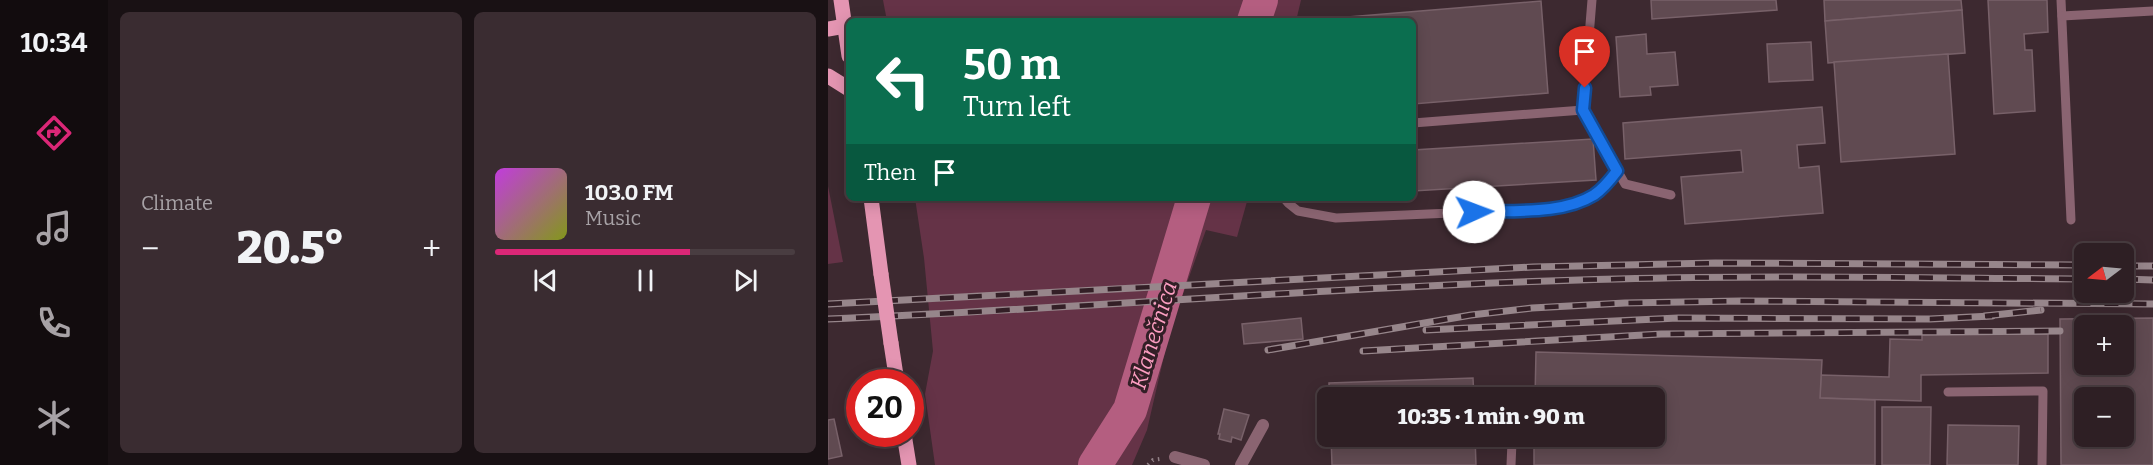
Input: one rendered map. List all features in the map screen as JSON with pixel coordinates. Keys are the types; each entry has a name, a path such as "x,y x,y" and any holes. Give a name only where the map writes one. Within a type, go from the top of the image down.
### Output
{"main road":[{"path":"841,0 846,34"},
{"path":"828,28 845,26"},
{"path":"828,76 846,87"},
{"path":"871,201 895,369"},
{"path":"906,447 909,465"}],"street":[{"path":"1241,465 1263,425"},
{"path":"1175,457 1204,465"}],"lane":[{"path":"1592,0 1583,110 1624,184 1671,195"},
{"path":"2061,0 2071,220"},
{"path":"2062,16 2153,11"},
{"path":"1416,123 1583,110"},
{"path":"1287,201 1298,211 1336,218 1566,208 1595,194 1617,171"},
{"path":"1948,392 2043,391 2042,465"},
{"path":"1511,465 1512,447"}],"shaded area":[{"path":"883,0 1301,0 1297,18 886,18"},
{"path":"828,186 843,262 828,264"},
{"path":"915,201 1247,201 1237,237 1206,230 1170,330 1147,430 1132,465 935,465 925,394 933,351 924,258"}],"building":[{"path":"1651,0 1776,0 1777,10 1652,19"},
{"path":"1824,0 1961,0 1962,10 1825,21"},
{"path":"1988,0 2047,0 2048,32 2024,34 2025,50 2032,50 2035,111 1994,114"},
{"path":"1541,1 1548,93 1416,104 1416,18 1336,18"},
{"path":"1962,10 1965,53 1828,63 1825,21"},
{"path":"1646,34 1647,54 1675,52 1678,85 1650,87 1651,95 1620,97 1616,37"},
{"path":"1811,42 1813,80 1769,82 1767,44"},
{"path":"1948,54 1955,154 1841,162 1834,62"},
{"path":"1822,107 1825,143 1797,145 1799,168 1819,166 1823,213 1685,224 1681,177 1743,172 1741,150 1625,159 1623,123"},
{"path":"1593,139 1596,180 1416,191 1416,150"},
{"path":"1301,318 1303,339 1244,344 1242,324"},
{"path":"2134,318 2153,318 2153,465 2061,465 2060,319 2074,319 2074,375 2134,375"},
{"path":"2048,334 2048,373 1921,375 1921,401 1820,398 1821,375 1889,377 1890,339 1922,340 1922,335"},
{"path":"1536,352 1822,360 1820,398 1875,400 1875,465 1534,465 1534,447 1665,447 1665,387 1535,387"},
{"path":"1473,378 1473,387 1329,387 1329,383"},
{"path":"1882,407 1931,407 1930,465 1882,465"},
{"path":"1224,409 1249,415 1241,440 1232,437 1231,442 1219,439 1220,434 1218,434"},
{"path":"834,419 842,456 828,459 828,420"},
{"path":"1948,425 2019,426 2018,465 1947,465"},
{"path":"1331,447 1475,447 1476,465 1332,465"}],"waterway":[{"name":"Klanečnica","path":"1255,18 1261,0"},
{"name":"Klanečnica","path":"1095,465 1130,410 1193,201"}],"railway":[{"path":"828,304 1533,267 1715,263 2074,265"},
{"path":"2134,266 2153,266"},
{"path":"828,319 1518,282 1734,277 2074,279"},
{"path":"2134,279 2153,280"},
{"path":"1268,350 1471,315 1532,308 1625,303 1740,301 2153,304"},
{"path":"1985,316 2041,310"},
{"path":"1426,330 1678,318 1930,319 1992,316"},
{"path":"1363,351 1661,334 2060,331"}],"route":[{"path":"1474,212 1566,208 1595,194 1611,179 1617,171 1583,110 1585,88"}]}
